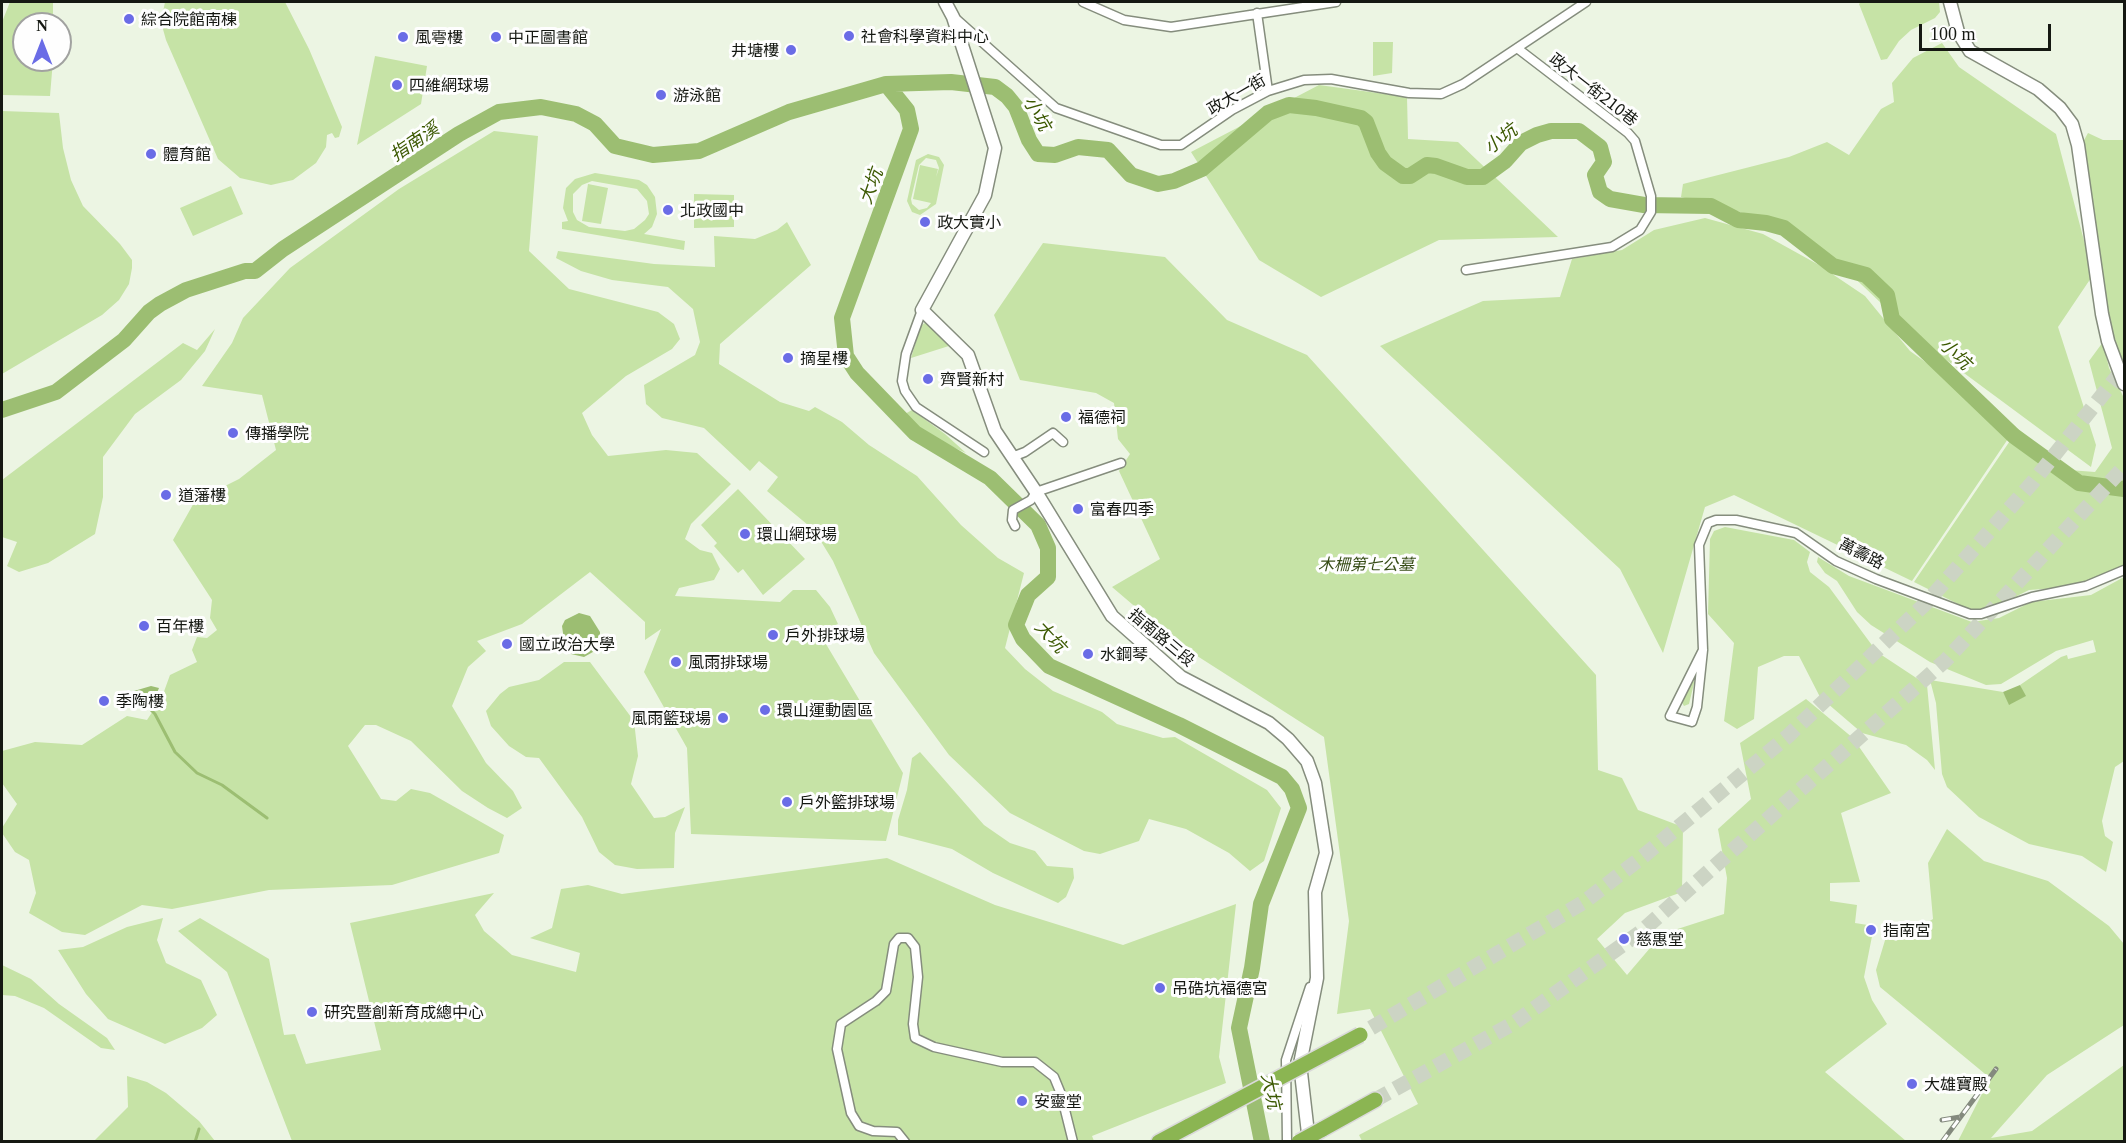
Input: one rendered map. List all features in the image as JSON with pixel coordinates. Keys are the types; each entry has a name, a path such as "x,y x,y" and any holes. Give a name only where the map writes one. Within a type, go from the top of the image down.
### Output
{"highway":[{"path":"1159,1142 1366,1031"},
{"path":"1299,1142 1375,1100"}],"street":[{"path":"945,2 953,17 995,148 989,184 922,310 906,354 902,381 905,392 916,407 984,452"},
{"path":"1083,2 1124,20 1171,27 1336,2"},
{"name":"政大一街","path":"953,17 1056,108 1161,145 1181,145 1232,110 1268,91 1315,78 1409,93 1441,94 1454,90 1583,2"},
{"path":"1950,2 1958,32 1970,51 2038,88 2072,124 2078,145 2102,314 2108,341 2124,384"},
{"path":"1257,13 1268,91"},
{"name":"政大一街210巷","path":"1466,270 1612,247 1640,230 1651,212 1651,195 1635,141 1628,133 1517,48"},
{"name":"指南路三段","path":"922,310 968,355 988,417 1034,496 1112,616 1182,676 1269,723 1288,739 1307,761 1315,783 1326,853 1314,892 1317,961 1314,997 1300,1064 1309,1142"},
{"path":"1012,457 1025,452 1053,433 1064,442"},
{"path":"1015,526 1013,510 1034,496 1121,463"},
{"name":"萬壽路","path":"1703,650 1670,716 1692,722 1701,683 1703,650 1699,545 1708,523 1716,520 1736,520 1796,533 1836,561 1970,614 1981,614 2032,597 2086,586 2124,570"},
{"path":"905,1142 897,1132 873,1131 859,1126 851,1113 837,1049 841,1024 876,1001 886,991 894,944 899,938 908,938 915,947 918,977 913,1024 915,1038 934,1047 1002,1062 1035,1062 1054,1077 1061,1094 1073,1142"},
{"path":"1287,1142 1286,1060 1317,961"}],"green space":[{"path":"10,2 53,2 53,12 12,12 12,72 52,72 50,96 2,95 2,22"},
{"path":"165,2 285,2 309,49 342,127 339,137 335,138 332,133 327,135 326,147 316,163 293,180 271,185 240,178 218,159 166,40 161,22"},
{"path":"1861,2 1939,2 1940,12 1935,18 1911,30 1899,41 1887,59 1881,60 1859,4"},
{"path":"1373,42 1393,42 1392,73 1373,76"},
{"path":"1942,43 1959,67 2056,134 2093,275 2058,327 2096,445 2091,467 1922,342 1842,266 1779,222 1681,197 1683,184 1789,157 1827,142 1849,155 1881,109 1894,102 1892,83 1913,58"},
{"name":"四維網球場","path":"375,56 427,66 421,104 357,145"},
{"path":"1319,85 1407,97 1408,139 1458,142 1558,237 1439,240 1321,297 1259,260 1191,152"},
{"path":"2,111 59,113 63,148 71,180 83,206 120,244 132,260 132,268 129,284 119,300 102,315 2,374"},
{"path":"494,131 538,136 529,251 569,289 658,312 674,324 680,339 672,349 626,376 582,413 592,435 608,456 666,450 697,453 731,484 691,524 685,539 700,550 712,553 720,569 714,580 679,588 675,596 780,602 793,590 816,590 830,607 838,624 825,629 814,624 903,773 886,841 691,834 687,748 644,672 661,629 645,640 645,622 590,572 522,624 477,641 486,651 468,667 452,706 486,763 513,791 522,808 507,818 488,808 462,791 411,741 376,725 365,725 348,746 381,799 396,801 411,789 430,793 504,835 499,853 392,885 269,890 172,909 142,905 85,935 62,932 29,913 36,893 29,860 15,852 2,833 2,828 17,804 2,783 2,751 35,742 82,745 127,716 147,720 162,697 170,675 197,662 192,650 197,637 207,638 217,630 210,618 212,600 173,540 195,501 239,479 276,450 262,395 202,386 232,343 243,318 290,268 399,189"},
{"path":"2088,133 2103,140 2124,140 2124,379 2108,323 2083,142"},
{"path":"928,154 939,157 944,165 936,204 920,215 912,212 907,201 916,160","holes":["926,158 936,160 939,168 936,177 938,169 920,165 913,199 931,203 927,208 919,210 912,204 911,199 919,165"]},
{"path":"595,173 639,180 647,185 655,197 657,214 652,227 644,234 685,241 684,250 562,229 562,222 568,221 563,208 566,188 575,179","holes":["592,181 637,189 647,201 649,214 634,229 625,231 589,227 577,220 573,212 573,194 582,185"]},
{"path":"588,184 608,188 601,224 582,221"},
{"path":"231,186 243,214 193,236 180,208"},
{"path":"694,194 734,195 734,227 694,228"},
{"path":"1705,218 1763,234 1819,265 1865,296 1910,351 2016,427 1912,581 1734,495 1705,507 1663,653 1620,569 1380,346 1483,301 1560,297 1572,259 1622,250 1654,230"},
{"path":"787,222 811,265 720,344 719,364 780,402 809,411 815,407 842,422 869,445 917,476 961,525 998,558 1024,573 1005,648 1025,669 1053,691 1102,712 1117,724 1163,738 1175,737 1267,790 1281,808 1264,861 1250,871 1229,853 1186,829 1149,819 1139,841 1100,854 1084,851 1010,813 949,755 874,653 833,561 814,530 767,491 778,477 759,461 750,471 704,428 662,418 646,404 644,385 695,355 700,342 693,309 668,287 612,280 581,271 556,258 558,251 654,264 715,267 714,236 755,239 777,230"},
{"name":"木柵第七公墓","path":"1043,243 1165,257 1227,320 1307,355 1596,675 1598,770 1622,778 1638,810 1683,827 1682,892 1625,913 1597,939 1627,975 1662,934 1724,914 1727,878 1718,829 1751,799 1740,743 1806,699 1853,738 1891,793 1841,813 1860,882 1830,883 1830,901 1857,905 1855,923 1874,926 1864,977 1872,1000 1887,1024 1825,1072 1906,1141 1362,1141 1359,1135 1418,1104 1370,1009 1337,1014 1349,921 1324,737 1180,645 1112,587 1160,559 1119,471 1130,454 1118,439 1114,403 1096,393 1020,380 994,315"},
{"path":"926,322 952,345 911,358 921,326"},
{"path":"215,329 205,351 181,380 135,414 103,457 103,497 95,534 48,563 19,572 7,566 17,542 2,537 2,480 183,343 197,350"},
{"path":"2103,342 2109,368 2124,398 2124,565 2100,578 2072,587 2029,590 1991,609 1972,611 1914,582 2018,429 2069,470 2095,472 2112,448 2089,361"},
{"path":"912,410 966,453 928,436 913,425 903,415"},
{"name":"環山網球場","path":"738,489 805,559 763,595 743,569 738,573 714,546 717,543 701,525"},
{"path":"1725,527 1794,540 1810,552 1807,562 1810,572 1829,587 1877,652 1927,685 1935,770 1927,760 1906,745 1862,733 1820,697 1799,656 1784,656 1758,667 1754,719 1737,729 1724,721 1734,643 1708,614 1710,539 1714,531"},
{"path":"1818,557 1849,576 1972,622 1999,618 2031,602 2091,595 2124,577 2124,761 2115,767 2102,821 2105,836 2113,842 2106,872 2082,856 2029,844 1979,817 1947,787 1942,774 1936,703 1930,680 2003,692 2010,704 2025,696 2020,685 2061,657 2067,655 2068,659 2096,652 2093,640 2056,651 2001,684 1986,685 1930,662 1871,625 1857,612 1837,581 1825,573 1817,562"},
{"path":"564,662 590,662 634,721 638,756 631,784 654,818 665,817 685,807 675,833 674,868 637,869 615,865 599,852 582,817 539,758 526,757 509,746 491,726 486,711 500,694 509,687 539,680"},
{"path":"1695,679 1689,704 1684,706 1681,701"},
{"path":"920,752 984,825 1010,843 1035,851 1047,866 1073,868 1074,878 1066,897 1058,903 993,873 952,849 898,835 898,820 907,790 912,758"},
{"path":"1947,829 1984,861 2048,881 2109,926 2124,944 2124,1025 2047,1075 1991,1138 2032,1131 2124,1065 2124,1141 1958,1141 1990,1078 1880,987 1876,970 1886,937 1896,941 1933,919 1928,863"},
{"path":"887,858 995,905 1123,945 1236,904 1219,1057 1226,1083 1092,1136 1094,1141 292,1141 227,972 178,931 200,918 269,959 284,1035 295,1034 306,1064 381,1050 350,923 494,893 475,915 484,931 512,955 576,972 580,953 530,938 552,928 561,889 588,885 622,894"},
{"path":"163,918 157,940 166,963 201,980 217,1015 202,1028 165,1044 108,1019 86,994 58,950 83,947 127,927"},
{"path":"2,965 31,979 59,1004 107,1038 115,1050 101,1048 44,1008 15,996 2,995"},
{"path":"127,1076 147,1082 166,1093 199,1121 215,1141 94,1141 128,1107"}],"shaded area":[{"path":"579,613 590,616 600,632 600,648 584,657 571,654 564,640 562,626 565,620"},
{"path":"2020,685 2026,696 2009,705 2003,692"},
{"path":"151,686 159,688 154,700 147,706 141,707 133,700 134,691"}],"waterway":[{"name":"小坑","path":"2,410 56,392 124,340 149,312 160,304 186,290 245,271 255,271 283,249 459,134 499,112 541,107 576,114 595,124 615,146 653,155 699,151 789,112 886,84 951,82 995,87 1007,96 1016,107 1029,140 1038,154 1055,155 1078,147 1108,150 1131,175 1158,184 1174,181 1202,169 1268,113 1289,105 1316,108 1361,118 1366,122 1378,153 1385,163 1403,176 1410,176 1427,165 1467,177 1483,177 1505,161 1521,143 1537,135 1551,131 1579,131 1600,147 1604,162 1595,175 1600,192 1610,199 1644,205 1711,206 1738,220 1766,223 1784,228 1833,266 1866,275 1887,295 1892,319 2014,436 2079,483 2124,489"},
{"name":"大坑","path":"886,84 907,110 911,129 842,318 846,356 857,373 915,433 990,478 1038,525 1048,548 1048,577 1028,595 1016,625 1023,639 1049,666 1179,725 1282,777 1292,789 1299,808 1261,904 1252,968 1239,1028 1262,1142"},
{"path":"147,706 155,714 175,752 197,773 222,785 267,818"},
{"path":"195,1142 199,1129"}],"tunnel":[{"path":"1371,1028 1584,902 1641,858 1788,736 1926,603 2032,483 2124,368"},
{"path":"1375,1100 1514,1023 1642,931 1946,660 2124,467"}],"railway":[{"path":"1942,1142 1996,1069"},
{"path":"1942,1120 1960,1117"}],"place":[{"name":"綜合院館南棟","path":"129,19"},
{"name":"社會科學資料中心","path":"849,36"},
{"name":"風雩樓","path":"403,37"},
{"name":"中正圖書館","path":"496,37"},
{"name":"井塘樓","path":"791,50"},
{"name":"四維網球場","path":"397,85"},
{"name":"游泳館","path":"661,95"},
{"name":"體育館","path":"151,154"},
{"name":"北政國中","path":"668,210"},
{"name":"政大實小","path":"925,222"},
{"name":"摘星樓","path":"788,358"},
{"name":"齊賢新村","path":"928,379"},
{"name":"福德祠","path":"1066,417"},
{"name":"傳播學院","path":"233,433"},
{"name":"道藩樓","path":"166,495"},
{"name":"富春四季","path":"1078,509"},
{"name":"環山網球場","path":"745,534"},
{"name":"百年樓","path":"144,626"},
{"name":"戶外排球場","path":"773,635"},
{"name":"國立政治大學","path":"507,644"},
{"name":"水鋼琴","path":"1088,654"},
{"name":"風雨排球場","path":"676,662"},
{"name":"季陶樓","path":"104,701"},
{"name":"環山運動園區","path":"765,710"},
{"name":"風雨籃球場","path":"723,718"},
{"name":"戶外籃排球場","path":"787,802"},
{"name":"指南宮","path":"1871,930"},
{"name":"慈惠堂","path":"1624,939"},
{"name":"吊硞坑福德宮","path":"1160,988"},
{"name":"研究暨創新育成總中心","path":"312,1012"},
{"name":"大雄寶殿","path":"1912,1084"},
{"name":"安靈堂","path":"1022,1101"}],"water label":[{"name":"指南溪","path":"414,141"}]}
